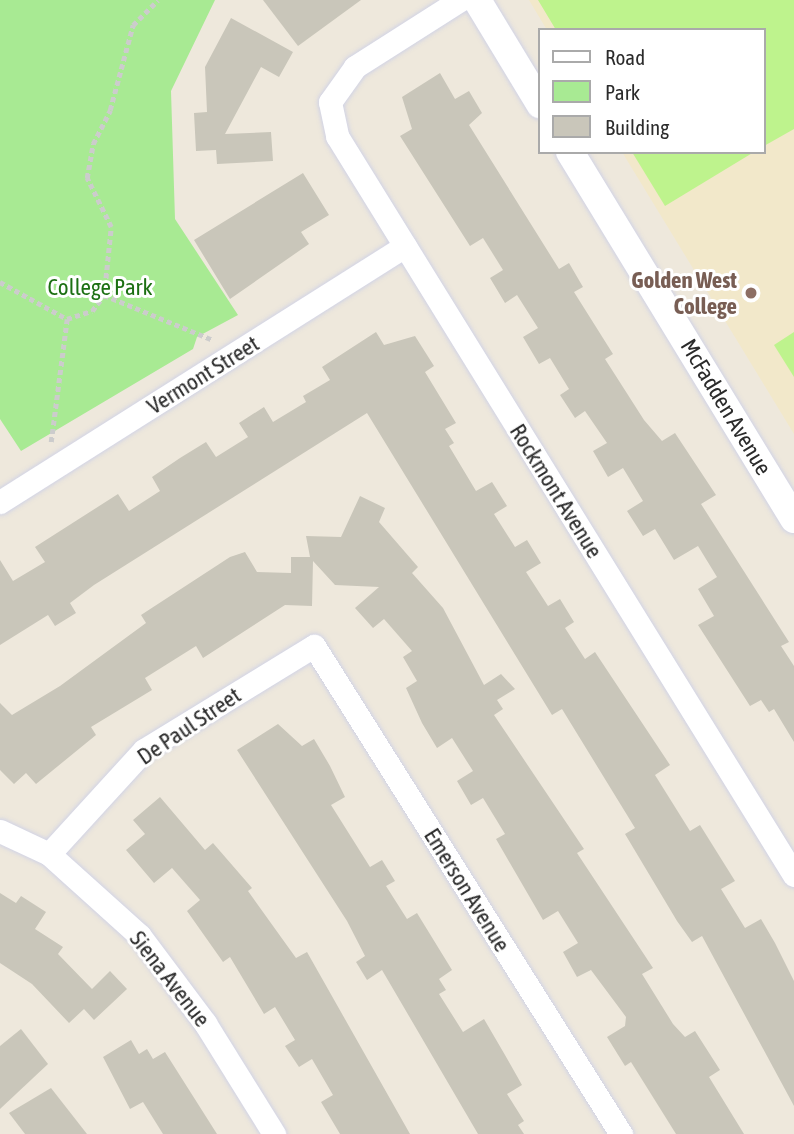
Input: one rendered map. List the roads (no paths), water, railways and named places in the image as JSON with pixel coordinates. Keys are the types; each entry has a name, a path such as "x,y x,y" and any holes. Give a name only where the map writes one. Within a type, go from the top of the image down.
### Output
{"street":[{"name":"Rockmont Avenue","path":"460,0 355,67 330,102 337,136 794,875"},
{"path":"477,0 538,101"},
{"name":"McFadden Avenue","path":"571,154 794,519"},
{"name":"Vermont Street","path":"0,502 405,246"},
{"name":"De Paul Street","path":"49,854 144,750 314,646"},
{"name":"Emerson Avenue","path":"314,646 621,1134"},
{"name":"Siena Avenue","path":"0,831 49,854 140,936 205,1023 274,1134"}],"place":[{"name":"Golden West College","path":"751,293"}],"park label":[{"name":"College Park","path":"100,287"}]}
